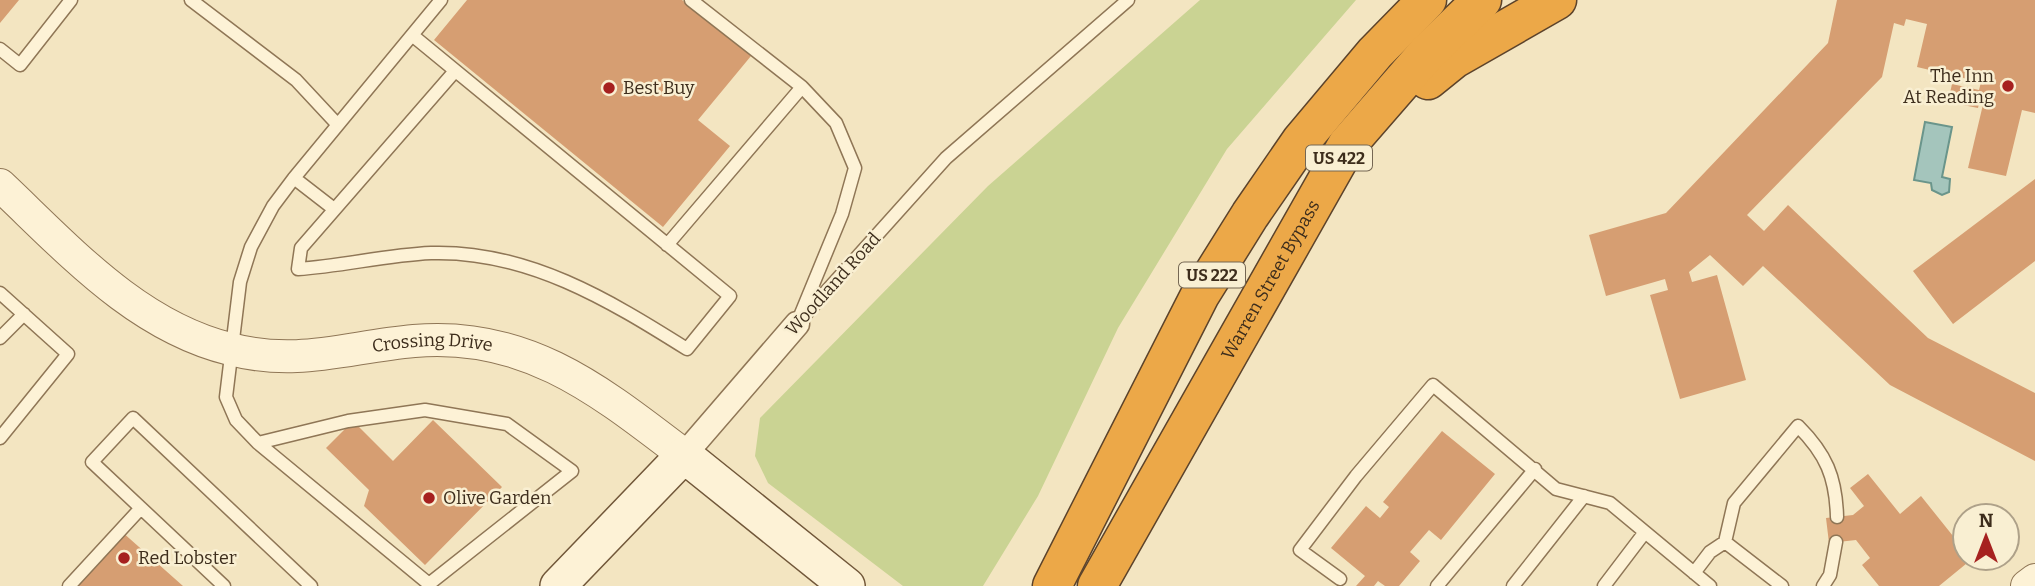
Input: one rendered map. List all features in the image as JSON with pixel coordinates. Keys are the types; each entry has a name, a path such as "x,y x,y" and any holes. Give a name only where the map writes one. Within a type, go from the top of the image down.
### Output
{"highway":[{"name":"US 222","path":"1052,586 1200,295 1250,215 1301,141 1375,53 1427,0"},
{"name":"Warren Street Bypass","path":"1097,586 1232,342 1347,145 1427,53 1482,0"},
{"name":"US 222","path":"1232,342 1419,87 1454,59 1557,0"}],"main road":[{"name":"Crossing Drive","path":"684,455 839,584"},
{"name":"Woodland Road","path":"558,586 684,455"}],"street":[{"name":"Crossing Drive","path":"0,185 121,295 170,327 230,349 304,357 415,341 489,345 525,354 561,368 597,389 684,455"},
{"name":"Woodland Road","path":"684,455 797,324"}],"lane":[{"path":"0,49 20,65 71,0"},
{"path":"191,0 296,80 337,124"},
{"path":"258,443 348,421 425,410 507,424 572,471 429,584 258,443 236,420 226,397 240,282 251,247 273,206 337,124 441,0"},
{"path":"691,0 803,87 836,123 855,168 842,214 797,324"},
{"name":"Woodland Road","path":"797,324 946,158 1128,0"},
{"path":"412,35 730,296 687,349 589,290 547,273 505,261 462,253 429,253 387,257 340,267 298,269 301,248 455,71"},
{"path":"667,245 803,87"},
{"path":"294,178 334,209"},
{"path":"0,293 68,354 0,438"},
{"path":"0,338 24,314"},
{"path":"1339,579 1300,550 1356,476 1433,385 1556,489 1610,503 1710,586"},
{"path":"224,586 92,462 133,418 311,586"},
{"path":"1694,573 1710,552 1725,542 1734,503 1798,426 1820,448 1836,490 1837,517"},
{"path":"1437,586 1535,469"},
{"path":"1513,586 1584,496"},
{"path":"69,586 141,508"},
{"path":"1609,584 1645,532"},
{"path":"1725,542 1782,586"},
{"path":"1822,586 1830,575 1836,542"}],"green space":[{"path":"1200,0 1356,0 1227,149 1118,328 1038,496 983,586 903,586 768,483 755,456 760,418 988,186"}],"water":[{"path":"1925,122 1952,127 1942,177 1950,179 1949,192 1942,195 1932,190 1931,183 1914,180"}],"building":[{"path":"0,0 19,0 0,23"},
{"name":"Best Buy","path":"467,0 682,0 751,56 698,120 730,146 663,227 434,40"},
{"path":"1837,0 2035,0 2035,113 2022,110 2006,176 1968,168 1985,96 1981,95 1978,108 1948,102 1952,84 1979,90 1981,82 1917,67 1927,24 1906,19 1904,26 1894,23 1882,77 1747,215 1764,231 1788,205 1928,338 2035,393 2035,461 1890,385 1763,266 1743,286 1710,255 1689,272 1692,282 1717,275 1746,380 1680,399 1650,295 1668,290 1665,279 1606,296 1589,235 1666,213 1828,43"},
{"path":"2035,179 2035,261 1953,324 1913,271"},
{"name":"Olive Garden","path":"433,420 502,487 425,565 364,506 369,490 326,448 353,421 393,461"},
{"path":"1442,431 1495,474 1441,540 1429,530 1410,552 1420,561 1399,586 1385,586 1378,581 1374,586 1356,586 1365,576 1331,548 1366,506 1380,518 1389,507 1383,502"},
{"path":"1868,474 1900,514 1921,496 1951,534 1951,572 1956,572 1939,586 1879,586 1862,565 1870,558 1856,540 1829,543 1826,518 1853,515 1864,506 1850,488"},
{"name":"Red Lobster","path":"121,531 183,586 72,586"}],"place":[{"name":"The Inn At Reading","path":"2008,86"},
{"name":"Best Buy","path":"609,88"},
{"name":"Olive Garden","path":"429,498"},
{"name":"Red Lobster","path":"124,558"}]}
